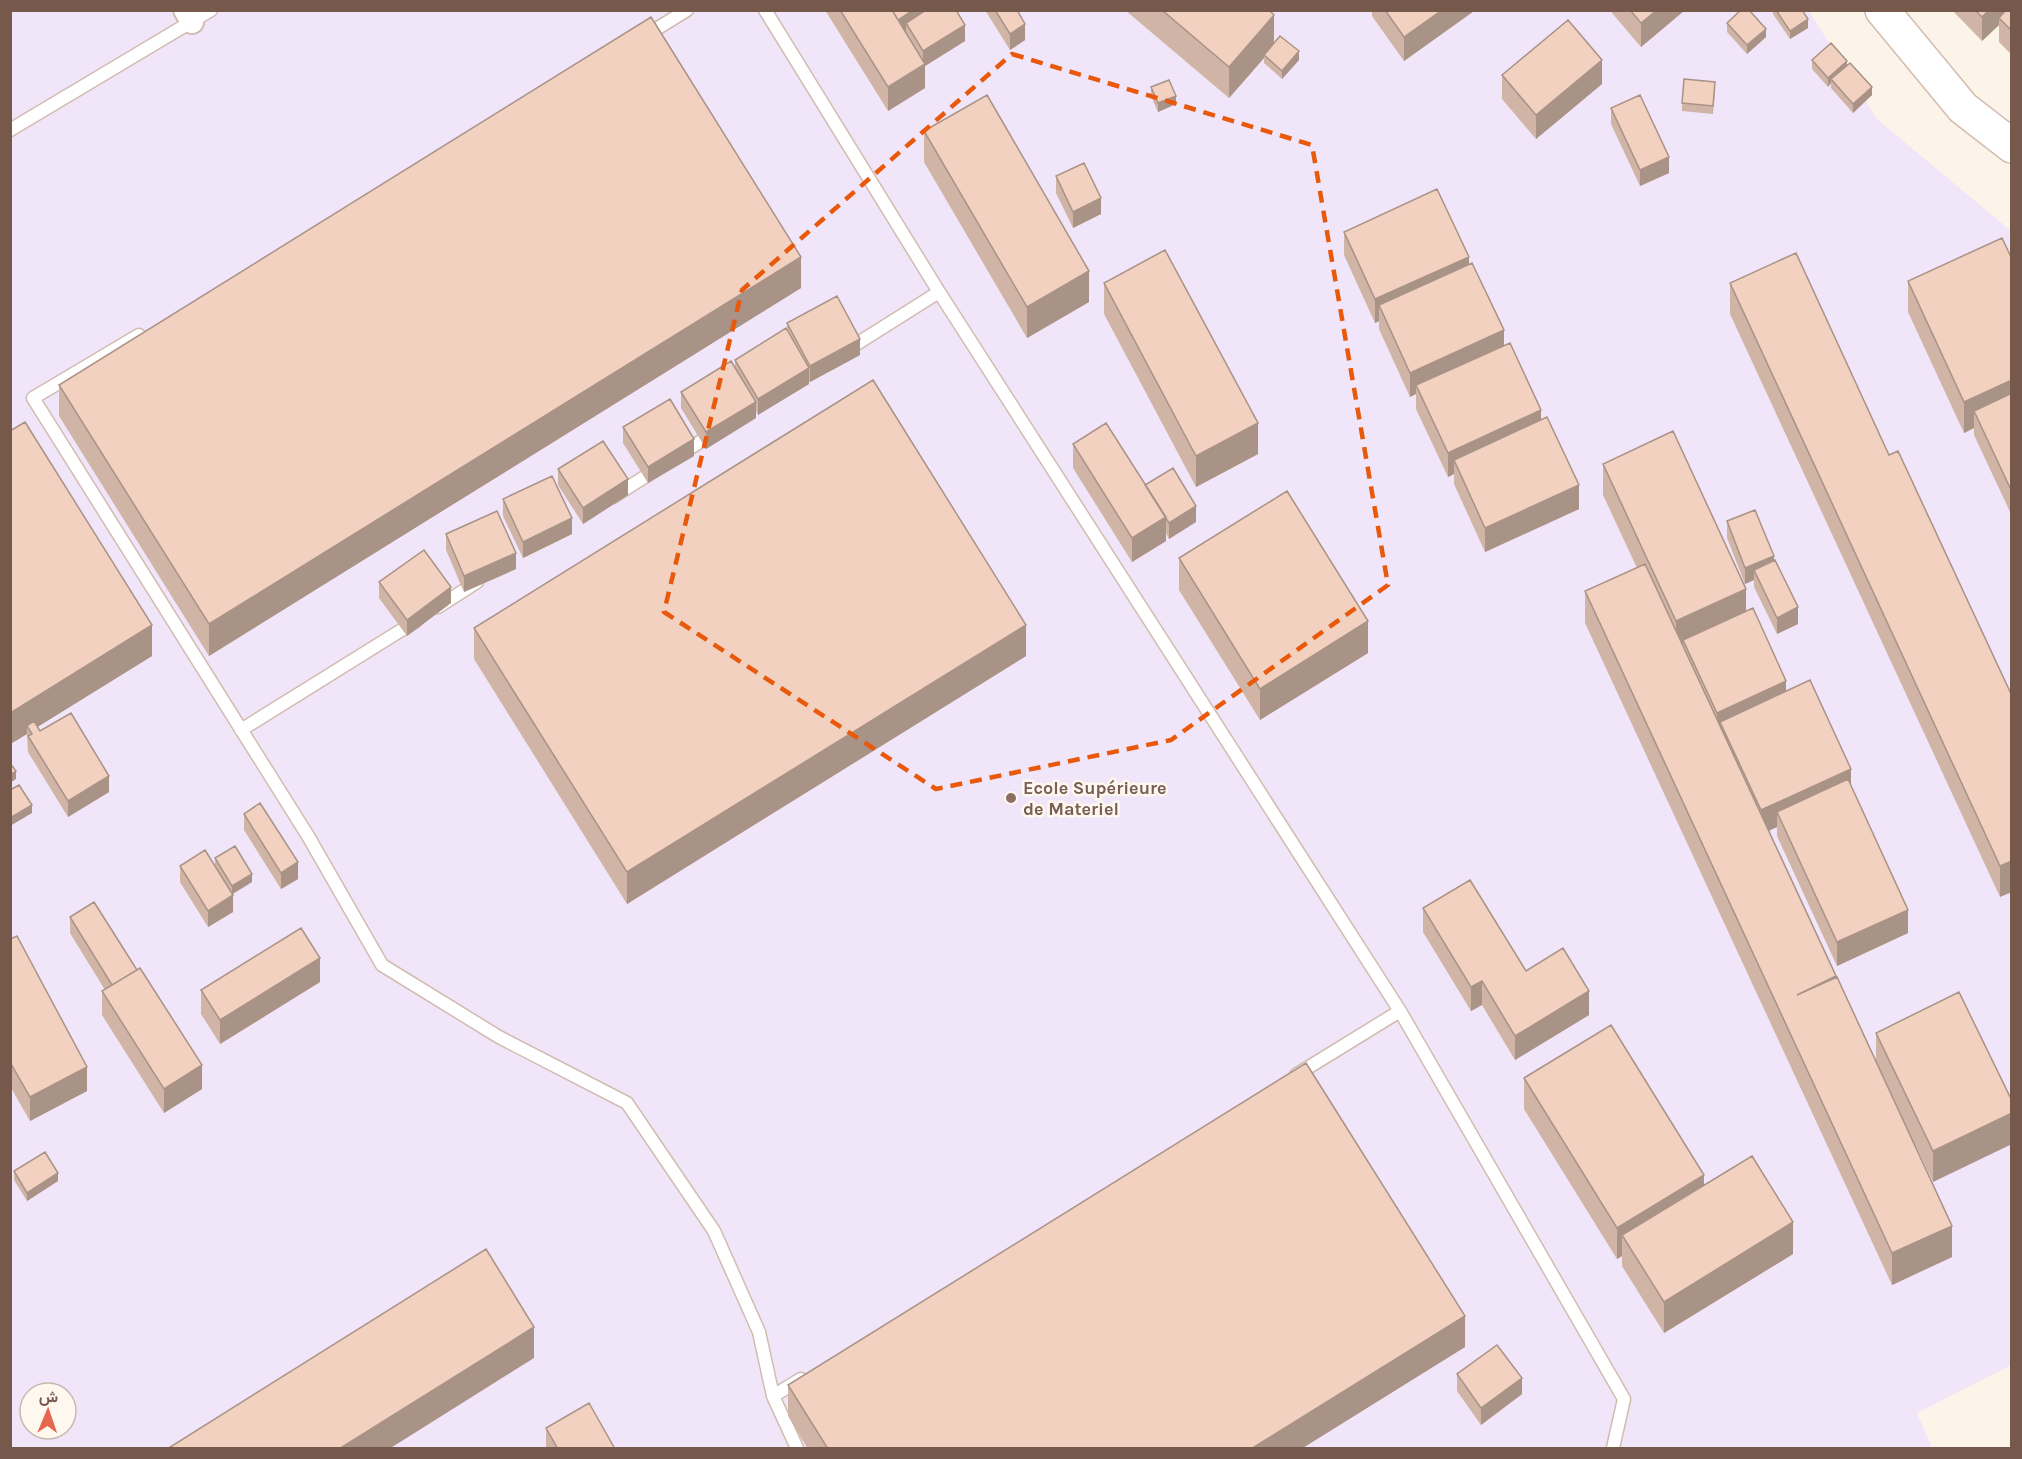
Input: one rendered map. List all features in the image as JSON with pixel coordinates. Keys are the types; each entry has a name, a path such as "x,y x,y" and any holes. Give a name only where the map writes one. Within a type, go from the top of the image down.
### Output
{"main road":[{"path":"1882,10 1963,108 2012,146"}],"lane":[{"path":"636,41 687,10"},
{"path":"765,10 939,292 1400,1011 1624,1399 1613,1449"},
{"path":"10,130 196,14"},
{"path":"838,356 939,292"},
{"path":"145,332 33,398 308,836 382,965 499,1037 627,1103 714,1231 759,1332 773,1396 797,1449"},
{"path":"605,502 727,425"},
{"path":"241,730 484,578"},
{"path":"1288,1079 1400,1011"},
{"path":"773,1396 814,1372"}],"highlighted area":[{"path":"1012,54 1312,145 1388,585 1171,740 936,789 664,612 742,290"}],"shaded area":[{"name":"Ecole Supérieure de Materiel","path":"10,11 1809,11 1877,119 2011,231 2011,1365 1917,1413 1932,1448 11,1448"}],"building":[{"path":"840,10 892,10 925,64 888,87"},
{"path":"892,10 913,10 898,20"},
{"path":"926,10 956,10 965,25 923,51 906,23"},
{"path":"995,10 1017,10 1025,24 1010,34"},
{"path":"1162,10 1269,10 1274,15 1229,67"},
{"path":"1385,10 1442,10 1404,37"},
{"path":"1630,10 1657,10 1641,23"},
{"path":"1741,10 1749,10 1766,29 1747,45 1727,23"},
{"path":"1776,10 1802,10 1808,19 1790,31"},
{"path":"1975,10 1989,10 1982,17"},
{"path":"2006,10 2012,10 2012,31 1999,18"},
{"path":"651,17 801,257 209,624 59,385"},
{"path":"1568,20 1602,60 1536,115 1502,75"},
{"path":"1280,36 1299,51 1282,71 1264,55"},
{"path":"1831,43 1847,61 1828,78 1812,60"},
{"path":"1850,63 1872,87 1853,104 1831,79"},
{"path":"1684,79 1715,82 1713,106 1682,103"},
{"path":"1169,80 1176,96 1158,103 1151,87"},
{"path":"987,95 1089,271 1027,307 924,131"},
{"path":"1640,95 1669,157 1640,170 1611,108"},
{"path":"1084,163 1101,198 1073,212 1056,176"},
{"path":"1437,189 1469,257 1375,299 1344,232"},
{"path":"2002,238 2012,259 2012,380 1964,402 1908,281"},
{"path":"1165,250 1258,423 1196,456 1104,283"},
{"path":"1796,253 1889,455 1898,451 2012,696 2012,861 2000,866 1730,283"},
{"path":"1472,263 1504,330 1410,373 1379,305"},
{"path":"837,296 860,339 810,366 787,323"},
{"path":"786,328 809,368 758,399 735,360"},
{"path":"1510,343 1541,410 1448,453 1416,385"},
{"path":"731,361 756,402 706,432 681,392"},
{"path":"873,380 1026,625 627,872 474,628"},
{"path":"2012,393 2012,492 1974,411"},
{"path":"670,399 694,439 648,467 623,427"},
{"path":"1547,417 1579,485 1485,528 1454,460"},
{"path":"25,422 152,625 12,712 10,710 10,431"},
{"path":"1106,423 1166,517 1132,538 1073,444"},
{"path":"1673,431 1746,589 1676,621 1603,464"},
{"path":"603,441 628,479 583,508 558,469"},
{"path":"1173,468 1196,506 1169,523 1145,485"},
{"path":"552,476 572,518 523,542 503,499"},
{"path":"1287,491 1368,621 1260,689 1179,558"},
{"path":"1755,510 1774,556 1745,568 1727,521"},
{"path":"497,511 516,553 464,576 446,534"},
{"path":"424,550 451,587 407,620 379,582"},
{"path":"1775,560 1798,607 1777,618 1754,570"},
{"path":"1645,564 1836,976 1797,995 1837,977 1952,1226 1892,1253 1585,591"},
{"path":"1753,608 1786,681 1717,713 1683,640"},
{"path":"1810,680 1851,769 1761,810 1720,722"},
{"path":"71,713 109,776 68,801 28,736 32,734 27,726 34,721 40,731"},
{"path":"10,763 16,771 10,775"},
{"path":"1848,779 1908,910 1837,942 1777,812"},
{"path":"19,785 32,805 10,818 10,790"},
{"path":"260,803 298,862 281,873 244,814"},
{"path":"235,846 252,874 232,886 215,858"},
{"path":"205,850 233,895 208,911 180,866"},
{"path":"1470,880 1526,971 1563,948 1589,991 1515,1036 1482,981 1471,987 1423,908"},
{"path":"94,902 137,970 112,985 70,917"},
{"path":"301,928 320,958 220,1020 201,990"},
{"path":"17,936 87,1067 30,1097 10,1062 10,939"},
{"path":"140,968 202,1065 164,1089 102,991"},
{"path":"1959,992 2012,1101 2012,1113 1933,1151 1876,1033"},
{"path":"1611,1025 1704,1175 1617,1228 1524,1078"},
{"path":"1306,1063 1465,1316 1251,1449 828,1449 788,1385"},
{"path":"45,1152 58,1173 27,1193 14,1171"},
{"path":"1752,1156 1793,1222 1664,1302 1622,1235"},
{"path":"486,1249 534,1327 339,1449 167,1449"},
{"path":"1497,1345 1522,1378 1481,1408 1457,1374"},
{"path":"589,1403 615,1449 558,1449 546,1428"}],"place":[{"name":"Ecole Supérieure de Materiel","path":"1011,798"}]}
